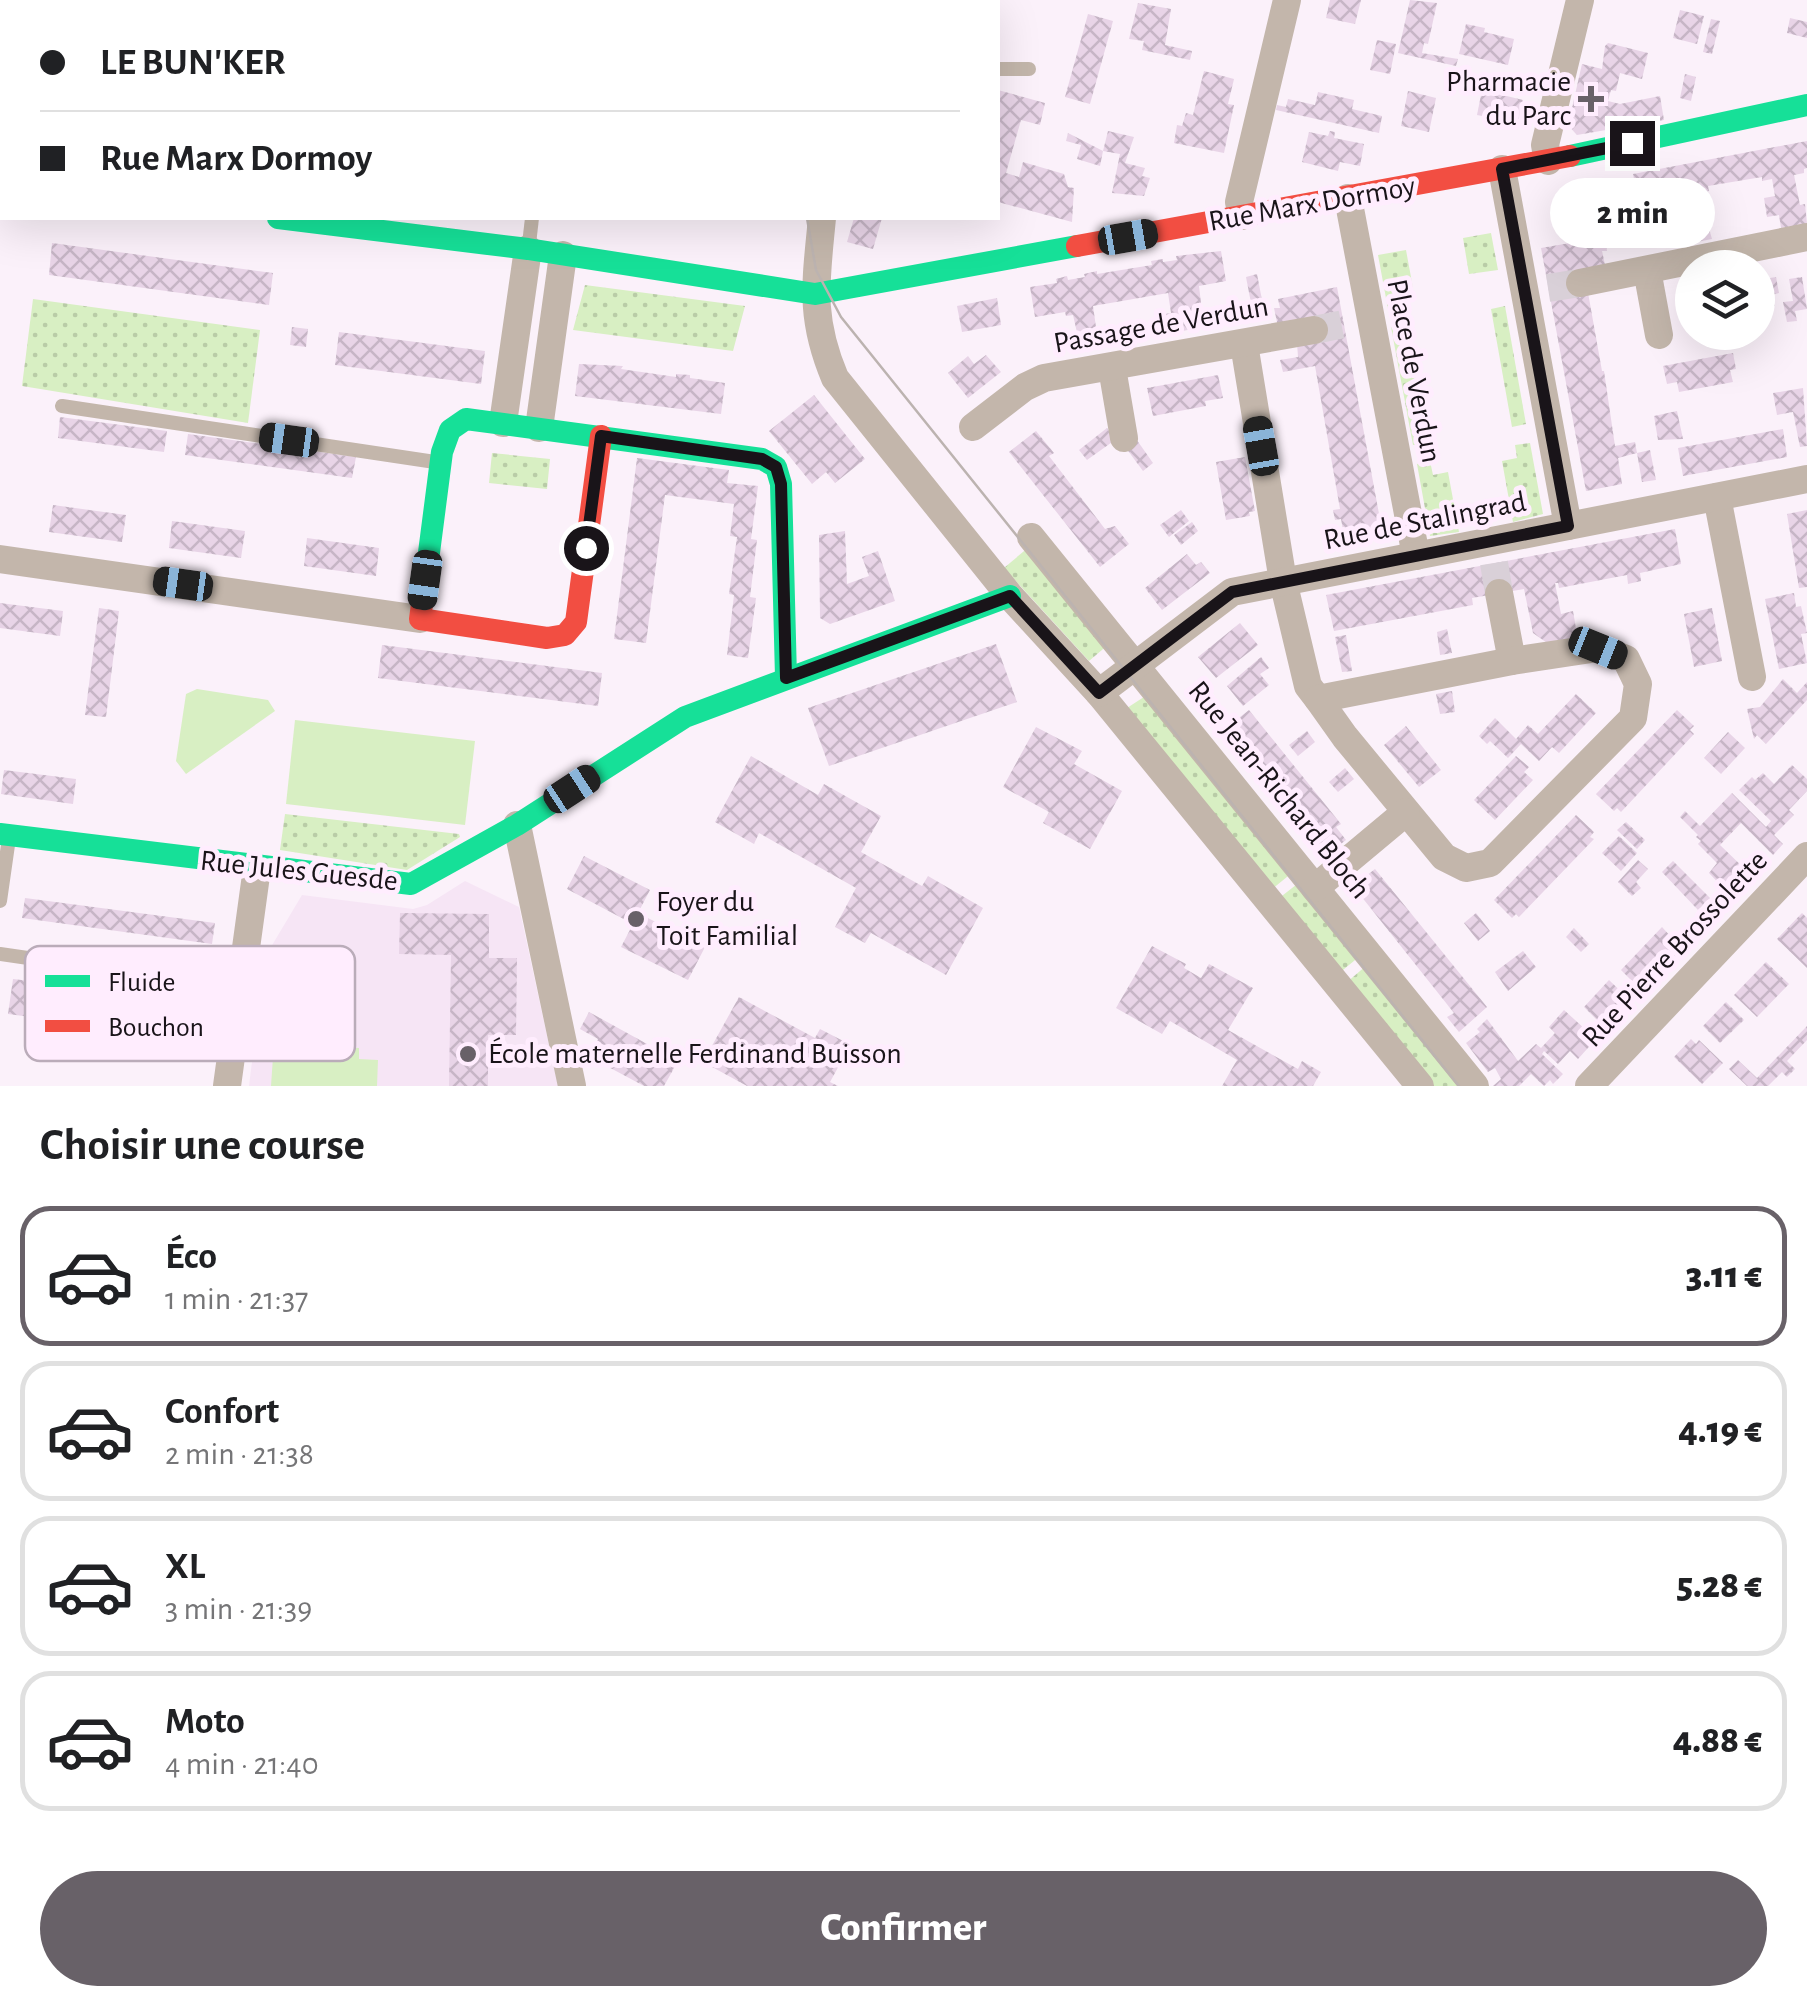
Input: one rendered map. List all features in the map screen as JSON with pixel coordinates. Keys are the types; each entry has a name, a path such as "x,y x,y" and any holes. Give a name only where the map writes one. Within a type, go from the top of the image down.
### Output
{"street":[{"path":"1242,216 1239,202 1287,0"},
{"path":"1548,161 1545,145 1580,0"},
{"name":"Rue Marx Dormoy","path":"308,220 399,226 815,294 1548,161 1807,105"},
{"path":"1502,169 1537,290 1568,526"},
{"name":"Place de Verdun","path":"1348,198 1358,323 1416,556"},
{"path":"822,220 815,294 820,343 836,378 1010,596 1099,693 1420,1086"},
{"path":"1580,282 1807,237"},
{"path":"503,424 528,250"},
{"path":"539,428 564,256"},
{"path":"1648,270 1659,335"},
{"name":"Passage de Verdun","path":"974,427 1034,382 1314,330"},
{"path":"1244,344 1283,582 1308,686 1318,699 1406,812 1444,857 1466,868 1490,864 1633,718 1638,684 1626,659 1598,648 1318,699"},
{"path":"1112,368 1124,438"},
{"path":"420,619 441,463 450,430 466,419 762,459 776,467 781,484 786,678"},
{"path":"0,559 547,638 565,635 576,622 601,436"},
{"name":"Rue de Stalingrad","path":"1099,693 1232,592 1416,556 1492,552 1568,526 1807,479"},
{"path":"1716,498 1752,676"},
{"name":"Rue Jean-Richard Bloch","path":"1031,537 1475,1086"},
{"path":"1499,593 1512,661"},
{"name":"Rue Jules Guesde","path":"4,835 411,884 517,825 685,717 1010,596"},
{"path":"1315,888 1406,812"},
{"path":"517,825 572,1086"},
{"name":"Rue Pierre Brossolette","path":"1589,1086 1807,856"},
{"path":"247,946 257,868"},
{"path":"228,1086 231,1061"}],"lane":[{"path":"1000,69 1029,69"},
{"path":"528,250 532,220"},
{"path":"62,406 441,463"},
{"path":"0,901 4,835"},
{"path":"0,954 25,958"}],"shaded area":[{"path":"465,881 519,907 558,1086 249,1086 252,1061 355,1061 355,946 272,946 302,895 413,909 427,905"}],"green space":[{"path":"1491,233 1498,270 1469,274 1463,238"},
{"path":"1406,250 1413,288 1400,290 1403,307 1388,309 1378,255"},
{"path":"585,285 745,306 733,351 573,330"},
{"path":"33,299 260,330 248,423 22,386"},
{"path":"1505,306 1526,424 1512,427 1491,309"},
{"path":"1406,325 1427,443 1413,445 1391,327"},
{"path":"1530,443 1543,514 1513,522 1502,461 1517,458 1515,445"},
{"path":"492,453 550,459 547,489 489,483"},
{"path":"1430,461 1433,475 1448,472 1459,532 1430,536 1417,464"},
{"path":"1030,546 1109,644 1089,661 1004,568"},
{"path":"197,689 268,700 275,711 186,774 176,761 186,694"},
{"path":"1150,693 1293,872 1271,890 1127,708"},
{"path":"295,720 475,741 465,825 286,804"},
{"path":"285,814 460,837 407,870 280,850"},
{"path":"1301,881 1360,956 1338,974 1278,899"},
{"path":"1367,965 1465,1086 1430,1086 1346,983"},
{"path":"355,1048 359,1048 359,1059 378,1060 377,1086 271,1086 273,1061 355,1061"}],"building":[{"path":"1330,0 1361,0 1355,24 1326,18"},
{"path":"1410,0 1437,3 1428,44 1424,43 1422,53 1458,59 1456,66 1398,53"},
{"path":"1138,3 1171,9 1165,45 1192,51 1190,60 1142,50 1144,41 1129,39"},
{"path":"1680,10 1704,16 1697,44 1673,38"},
{"path":"1088,14 1113,21 1090,104 1065,97"},
{"path":"1790,18 1807,22 1807,38 1787,33"},
{"path":"1711,19 1720,21 1712,54 1703,52"},
{"path":"1466,24 1514,39 1508,65 1459,54"},
{"path":"1377,40 1396,44 1390,74 1370,70"},
{"name":"Pharmacie du Parc","path":"1608,43 1648,53 1642,79 1620,73 1616,91 1611,90 1608,101 1620,104 1660,96 1664,120 1577,135 1568,125 1582,64 1602,69"},
{"path":"1204,71 1234,79 1228,104 1234,105 1224,153 1174,143 1177,125 1182,126 1186,113 1193,115"},
{"path":"1685,74 1696,77 1691,101 1680,98"},
{"path":"1482,90 1523,100 1518,123 1477,115"},
{"path":"1000,91 1045,103 1040,125 1021,120 1006,173 1019,177 1023,162 1064,174 1068,187 1074,188 1072,222 1000,203"},
{"path":"1408,91 1436,98 1429,132 1401,126"},
{"path":"1318,92 1354,100 1352,109 1382,116 1379,133 1276,110 1277,105 1286,107 1288,99 1315,105"},
{"path":"1108,131 1134,137 1125,163 1145,168 1142,176 1150,178 1144,196 1112,193 1120,154 1103,151"},
{"path":"1330,131 1335,132 1334,138 1364,144 1360,166 1340,162 1338,171 1302,162 1309,132 1328,136"},
{"path":"1068,133 1103,151 1100,166 1077,159 1081,145 1066,141"},
{"path":"1807,141 1807,168 1794,175 1800,205 1805,204 1807,224 1781,228 1779,215 1767,217 1764,198 1775,196 1772,179 1762,181 1762,177 1708,186 1709,191 1699,193 1712,239 1681,245 1677,198 1667,199 1666,195 1640,200 1641,208 1622,212 1617,187 1635,184 1633,174"},
{"path":"853,220 881,220 873,249 847,242"},
{"path":"1605,237 1607,251 1602,251 1606,269 1587,287 1615,446 1635,442 1637,453 1618,458 1622,484 1586,491 1541,248"},
{"path":"52,243 273,273 269,305 49,275"},
{"path":"1221,251 1226,281 1199,286 1201,303 1193,305 1195,312 1204,310 1207,326 1163,335 1159,315 1171,313 1168,293 1093,306 1096,327 1102,326 1106,345 1081,350 1073,315 1066,316 1065,312 1035,317 1030,287 1057,283 1056,279 1067,276 1068,280 1097,271 1152,265 1151,261 1177,260 1176,256"},
{"path":"1257,274 1262,300 1251,303 1246,277"},
{"path":"1802,277 1807,309 1795,311 1797,321 1787,322 1783,302 1793,301 1789,279"},
{"path":"1337,287 1382,530 1344,536 1341,519 1335,520 1333,510 1340,509 1315,366 1283,372 1280,360 1298,357 1297,343 1278,327 1274,308 1280,308 1278,299"},
{"path":"997,298 1001,325 962,332 957,306"},
{"path":"292,327 308,329 306,347 290,345"},
{"path":"339,332 485,351 481,384 335,365"},
{"path":"1733,353 1733,382 1679,392 1677,382 1667,384 1663,366"},
{"path":"986,355 1001,372 968,398 948,373 968,356 974,364"},
{"path":"579,364 623,366 621,369 676,377 690,375 725,383 721,414 575,396"},
{"path":"1218,375 1223,398 1205,401 1206,406 1153,416 1147,388"},
{"path":"1803,388 1807,446 1800,447 1793,412 1777,415 1773,393"},
{"path":"814,395 865,459 835,483 826,472 812,484 769,431"},
{"path":"1677,411 1683,439 1658,440 1654,416"},
{"path":"60,417 167,431 164,452 58,438"},
{"path":"1107,428 1115,440 1087,460 1079,450"},
{"path":"1783,429 1787,457 1683,476 1678,448"},
{"path":"1036,431 1054,453 1049,456 1105,529 1115,526 1129,544 1100,567 1009,452"},
{"path":"188,434 356,457 352,478 185,455"},
{"path":"1134,436 1153,463 1143,471 1123,444"},
{"path":"1650,450 1656,480 1642,482 1637,453"},
{"path":"1245,457 1255,511 1249,512 1250,516 1226,520 1216,462"},
{"path":"637,458 729,470 727,483 758,486 751,539 757,540 750,597 756,598 748,658 727,655 734,595 729,594 737,537 730,536 734,504 665,495 646,643 614,639"},
{"path":"53,505 126,515 122,542 49,532"},
{"path":"1181,510 1189,521 1169,537 1160,525"},
{"path":"1807,510 1807,587 1799,588 1787,514"},
{"path":"172,521 245,531 241,558 169,548"},
{"path":"1192,522 1198,531 1181,545 1174,535"},
{"path":"1675,529 1681,564 1640,573 1641,581 1628,584 1627,575 1559,588 1555,583 1561,614 1573,611 1578,640 1550,645 1533,633 1524,589 1472,598 1473,605 1334,631 1326,595"},
{"path":"845,531 847,584 869,576 862,557 878,551 895,601 830,624 820,618 819,535"},
{"path":"307,538 379,548 376,576 304,566"},
{"path":"1187,554 1210,573 1162,610 1145,588"},
{"path":"1794,593 1807,633 1801,634 1807,663 1779,669 1765,599"},
{"path":"0,603 63,611 60,636 0,628"},
{"path":"99,608 119,611 106,717 85,715"},
{"path":"1712,608 1722,661 1694,667 1684,614"},
{"path":"1240,623 1258,645 1216,678 1198,657"},
{"path":"1447,629 1452,653 1440,655 1437,632"},
{"path":"1346,635 1352,671 1342,672 1335,637"},
{"path":"996,644 1017,702 829,766 808,708"},
{"path":"382,645 602,673 598,706 378,678"},
{"path":"1261,657 1269,668 1260,674 1269,685 1243,706 1227,686"},
{"path":"1783,679 1797,693 1807,682 1807,700 1766,744 1757,735 1754,739 1747,709 1760,707"},
{"path":"1452,691 1455,712 1440,714 1436,694"},
{"path":"1576,694 1596,713 1559,753 1552,747 1539,761 1521,744 1508,758 1479,736 1495,718 1516,739 1528,725 1538,734"},
{"path":"1249,710 1341,824 1336,827 1346,840 1328,854 1226,728"},
{"path":"1677,710 1694,726 1690,730 1694,734 1621,812 1617,808 1614,811 1596,794"},
{"path":"1406,726 1441,770 1419,787 1384,745"},
{"path":"1036,727 1082,751 1074,764 1122,791 1090,849 1043,823 1049,812 1003,787"},
{"path":"1307,731 1315,742 1298,756 1289,745"},
{"path":"1728,732 1745,748 1721,774 1704,758"},
{"path":"751,756 818,795 824,784 881,816 861,852 922,886 928,876 983,908 946,975 871,933 865,943 835,927 856,888 759,833 754,844 715,822"},
{"path":"1516,756 1529,767 1524,772 1533,780 1495,820 1474,800"},
{"path":"1792,765 1807,779 1807,791 1789,810 1794,815 1774,835 1783,844 1773,855 1741,823 1720,845 1748,872 1728,893 1709,873 1717,863 1680,817 1685,811 1700,826 1732,793 1766,827 1771,821 1739,790 1752,777 1755,780 1763,773 1774,784"},
{"path":"1345,768 1354,779 1338,792 1329,782"},
{"path":"4,770 76,779 73,804 1,794"},
{"path":"1576,815 1594,832 1590,837 1594,839 1519,917 1516,914 1512,918 1494,900"},
{"path":"1626,822 1645,840 1637,849 1617,830"},
{"path":"1619,836 1637,853 1621,871 1602,853"},
{"name":"Foyer du Toit Familial","path":"584,856 650,890 638,913 705,947 688,980 621,947 633,924 567,889"},
{"path":"1638,860 1648,869 1636,882 1641,888 1632,896 1618,882"},
{"path":"1673,861 1710,898 1698,910 1662,872"},
{"path":"1375,869 1487,1007 1459,1032 1447,1017 1454,1013 1353,886"},
{"path":"25,898 215,923 212,944 22,918"},
{"path":"400,913 489,914 489,958 517,958 516,1035 488,1035 488,1086 449,1086 451,955 399,954"},
{"path":"1476,913 1490,931 1478,941 1464,923"},
{"path":"1802,913 1807,918 1807,968 1777,939"},
{"path":"1662,927 1673,939 1678,937 1683,942 1683,949 1642,991 1621,970"},
{"path":"1574,928 1589,944 1581,952 1566,937"},
{"path":"1152,946 1186,964 1184,968 1201,978 1209,964 1253,988 1228,1030 1298,1069 1302,1061 1321,1072 1313,1086 1222,1086 1237,1060 1170,1021 1162,1034 1116,1008"},
{"path":"1523,951 1536,967 1508,991 1495,972"},
{"path":"1766,962 1789,984 1757,1017 1734,995"},
{"path":"13,979 25,980 25,1016 8,1014"},
{"path":"1609,980 1632,1002 1604,1027 1584,1007"},
{"path":"739,997 815,1038 820,1029 851,1045 846,1053 851,1055 845,1064 841,1062 830,1082 838,1086 747,1086 703,1062"},
{"path":"1726,1002 1744,1020 1720,1043 1703,1026"},
{"path":"1564,1010 1596,1039 1578,1059 1570,1051 1558,1064 1544,1051 1542,1054 1563,1074 1553,1084 1550,1080 1544,1086 1531,1074 1519,1086 1493,1086 1501,1079 1495,1068 1488,1072 1466,1043 1480,1032 1477,1029 1487,1019 1518,1061 1536,1044 1541,1048 1555,1033 1549,1027"},
{"path":"589,1012 678,1061 664,1086 644,1086 588,1056 598,1039 580,1029"},
{"path":"1807,1026 1807,1040 1787,1061 1795,1069 1787,1077 1782,1072 1768,1086 1747,1086 1729,1069 1738,1060 1757,1078"},
{"path":"1691,1039 1696,1044 1699,1040 1723,1063 1702,1084 1674,1057"}],"tunnel":[{"path":"1548,288 1580,283"},
{"path":"1314,330 1344,324"},
{"path":"1494,563 1499,593"}],"tram line":[{"path":"807,220 816,270 841,317 1459,1086"}],"traffic: fast":[{"path":"1570,156 1807,105"},
{"path":"294,220 528,249 815,294 1077,246"},
{"path":"427,568 442,452 450,430 466,419 762,459 776,467 781,484 786,677"},
{"path":"0,834 411,884 517,825 685,717 1010,596"}],"traffic: jam":[{"path":"1077,246 1570,156"},
{"path":"427,568 420,619 547,638 565,635 576,622 601,436"}],"place":[{"name":"Pharmacie du Parc","path":"1591,99"},
{"name":"Foyer du Toit Familial","path":"636,919"},
{"name":"École maternelle Ferdinand Buisson","path":"468,1054"}],"route":[{"path":"586,548 601,436 762,459 776,467 781,484 786,678 1010,596 1099,693 1232,592 1568,526 1502,169 1632,143"}]}
